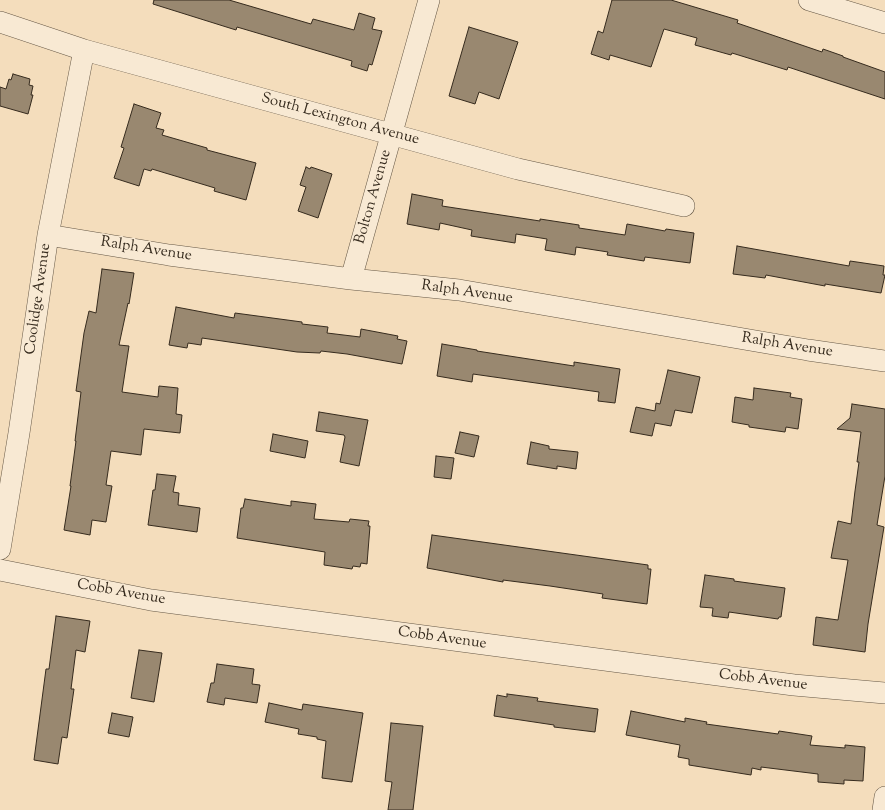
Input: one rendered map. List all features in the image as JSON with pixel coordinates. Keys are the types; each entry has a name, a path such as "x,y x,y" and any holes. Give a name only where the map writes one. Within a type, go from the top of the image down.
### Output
{"street":[{"name":"Bolton Avenue","path":"351,279 430,0"},
{"path":"809,0 885,22"},
{"name":"South Lexington Avenue","path":"0,22 84,50 518,169 684,206"},
{"name":"Coolidge Avenue","path":"0,549 20,433 48,235 84,50"},
{"name":"Ralph Avenue","path":"48,235 169,255 351,279 458,290 808,350 885,361"},
{"name":"Cobb Avenue","path":"0,570 151,600 794,685 885,693"},
{"path":"883,810 885,796"}],"building":[{"path":"154,0 229,0 311,24 313,19 354,30 359,13 375,18 372,29 382,31 372,65 369,64 367,71 351,66 352,61 237,27 236,30 153,4"},
{"path":"612,0 671,0 738,20 737,23 822,52 823,49 843,56 885,72 885,99 788,67 787,70 732,53 731,55 695,45 697,38 664,29 651,67 610,55 609,60 591,54 598,31 603,33"},
{"path":"469,27 518,42 499,99 479,92 475,104 449,96"},
{"path":"13,74 30,79 29,85 33,86 31,95 33,95 28,114 0,106 0,87 6,89 9,79 11,80"},
{"path":"134,104 161,113 156,128 164,130 162,135 207,148 207,150 256,163 246,200 214,191 215,188 152,169 151,171 144,169 139,186 114,178 124,148 121,147"},
{"path":"306,167 310,169 311,167 332,174 318,218 298,211 306,187 300,185"},
{"path":"412,194 443,200 442,206 540,221 540,219 579,225 579,228 625,235 627,224 665,231 666,229 694,233 690,263 645,257 644,261 607,255 608,252 576,247 575,255 545,250 547,239 516,234 515,243 471,236 472,230 440,223 439,230 407,224"},
{"path":"737,246 849,266 850,261 884,266 883,275 885,275 881,293 825,284 825,286 766,275 765,278 733,274"},
{"path":"102,269 134,273 129,304 128,303 119,345 129,346 122,392 158,397 159,386 178,388 176,414 182,415 180,433 144,429 141,455 111,451 106,485 112,486 106,522 92,520 90,535 64,530 71,486 81,392 76,391 84,333 89,311 96,313"},
{"path":"176,307 234,318 235,313 302,322 302,324 328,327 327,333 360,337 361,329 398,336 397,339 407,341 402,364 347,354 321,351 320,353 297,352 202,338 201,345 188,343 187,348 169,345"},
{"path":"442,344 574,366 574,362 620,369 615,403 598,401 599,392 473,374 472,382 437,376"},
{"path":"668,370 700,377 692,413 675,410 671,426 655,423 652,436 630,432 636,407 655,411 656,403 660,404"},
{"path":"754,388 791,393 790,397 802,399 798,429 786,427 785,432 749,427 749,425 732,422 735,397 753,400"},
{"path":"852,404 885,409 885,476 877,525 884,527 868,624 865,652 813,645 816,617 838,620 848,560 831,558 838,521 851,524 859,462 857,462 861,432 837,429 850,418"},
{"path":"319,412 368,420 359,466 340,462 345,437 344,435 316,431"},
{"path":"460,432 479,436 474,457 455,453"},
{"path":"273,434 308,441 305,458 270,451"},
{"path":"531,442 549,446 549,449 578,452 576,469 557,466 557,469 527,464"},
{"path":"436,456 454,458 451,479 434,477"},
{"path":"157,474 176,476 173,492 179,493 178,505 200,508 197,532 148,525"},
{"path":"245,499 291,506 291,501 316,504 314,519 349,522 350,519 369,521 368,526 370,526 367,564 361,563 360,567 353,566 352,569 324,565 325,552 237,538 241,508 243,508"},
{"path":"432,535 648,565 648,569 651,569 647,604 602,598 603,594 503,580 503,582 427,568"},
{"path":"705,575 734,579 734,581 785,588 781,617 778,619 729,612 728,618 712,616 713,608 700,607"},
{"path":"56,616 90,621 85,652 76,650 71,689 74,689 67,738 62,737 58,764 34,760 46,669 49,669"},
{"path":"139,650 162,653 154,702 131,698"},
{"path":"217,664 254,669 252,684 260,685 257,703 225,698 224,705 207,702 211,683 214,683"},
{"path":"507,694 538,698 537,701 598,709 595,732 554,727 554,725 494,716 497,695 507,697"},
{"path":"269,703 302,710 303,704 363,713 352,782 322,778 326,741 317,739 317,737 298,734 299,729 265,722"},
{"path":"631,711 685,722 685,718 707,722 706,724 778,734 779,731 812,736 810,745 845,748 845,745 865,747 863,781 844,780 844,784 818,782 818,774 761,767 761,770 752,768 751,775 689,765 689,759 678,757 680,745 626,735"},
{"path":"112,713 133,717 129,737 108,733"},
{"path":"391,723 423,726 413,810 388,810 392,782 385,781"}]}
